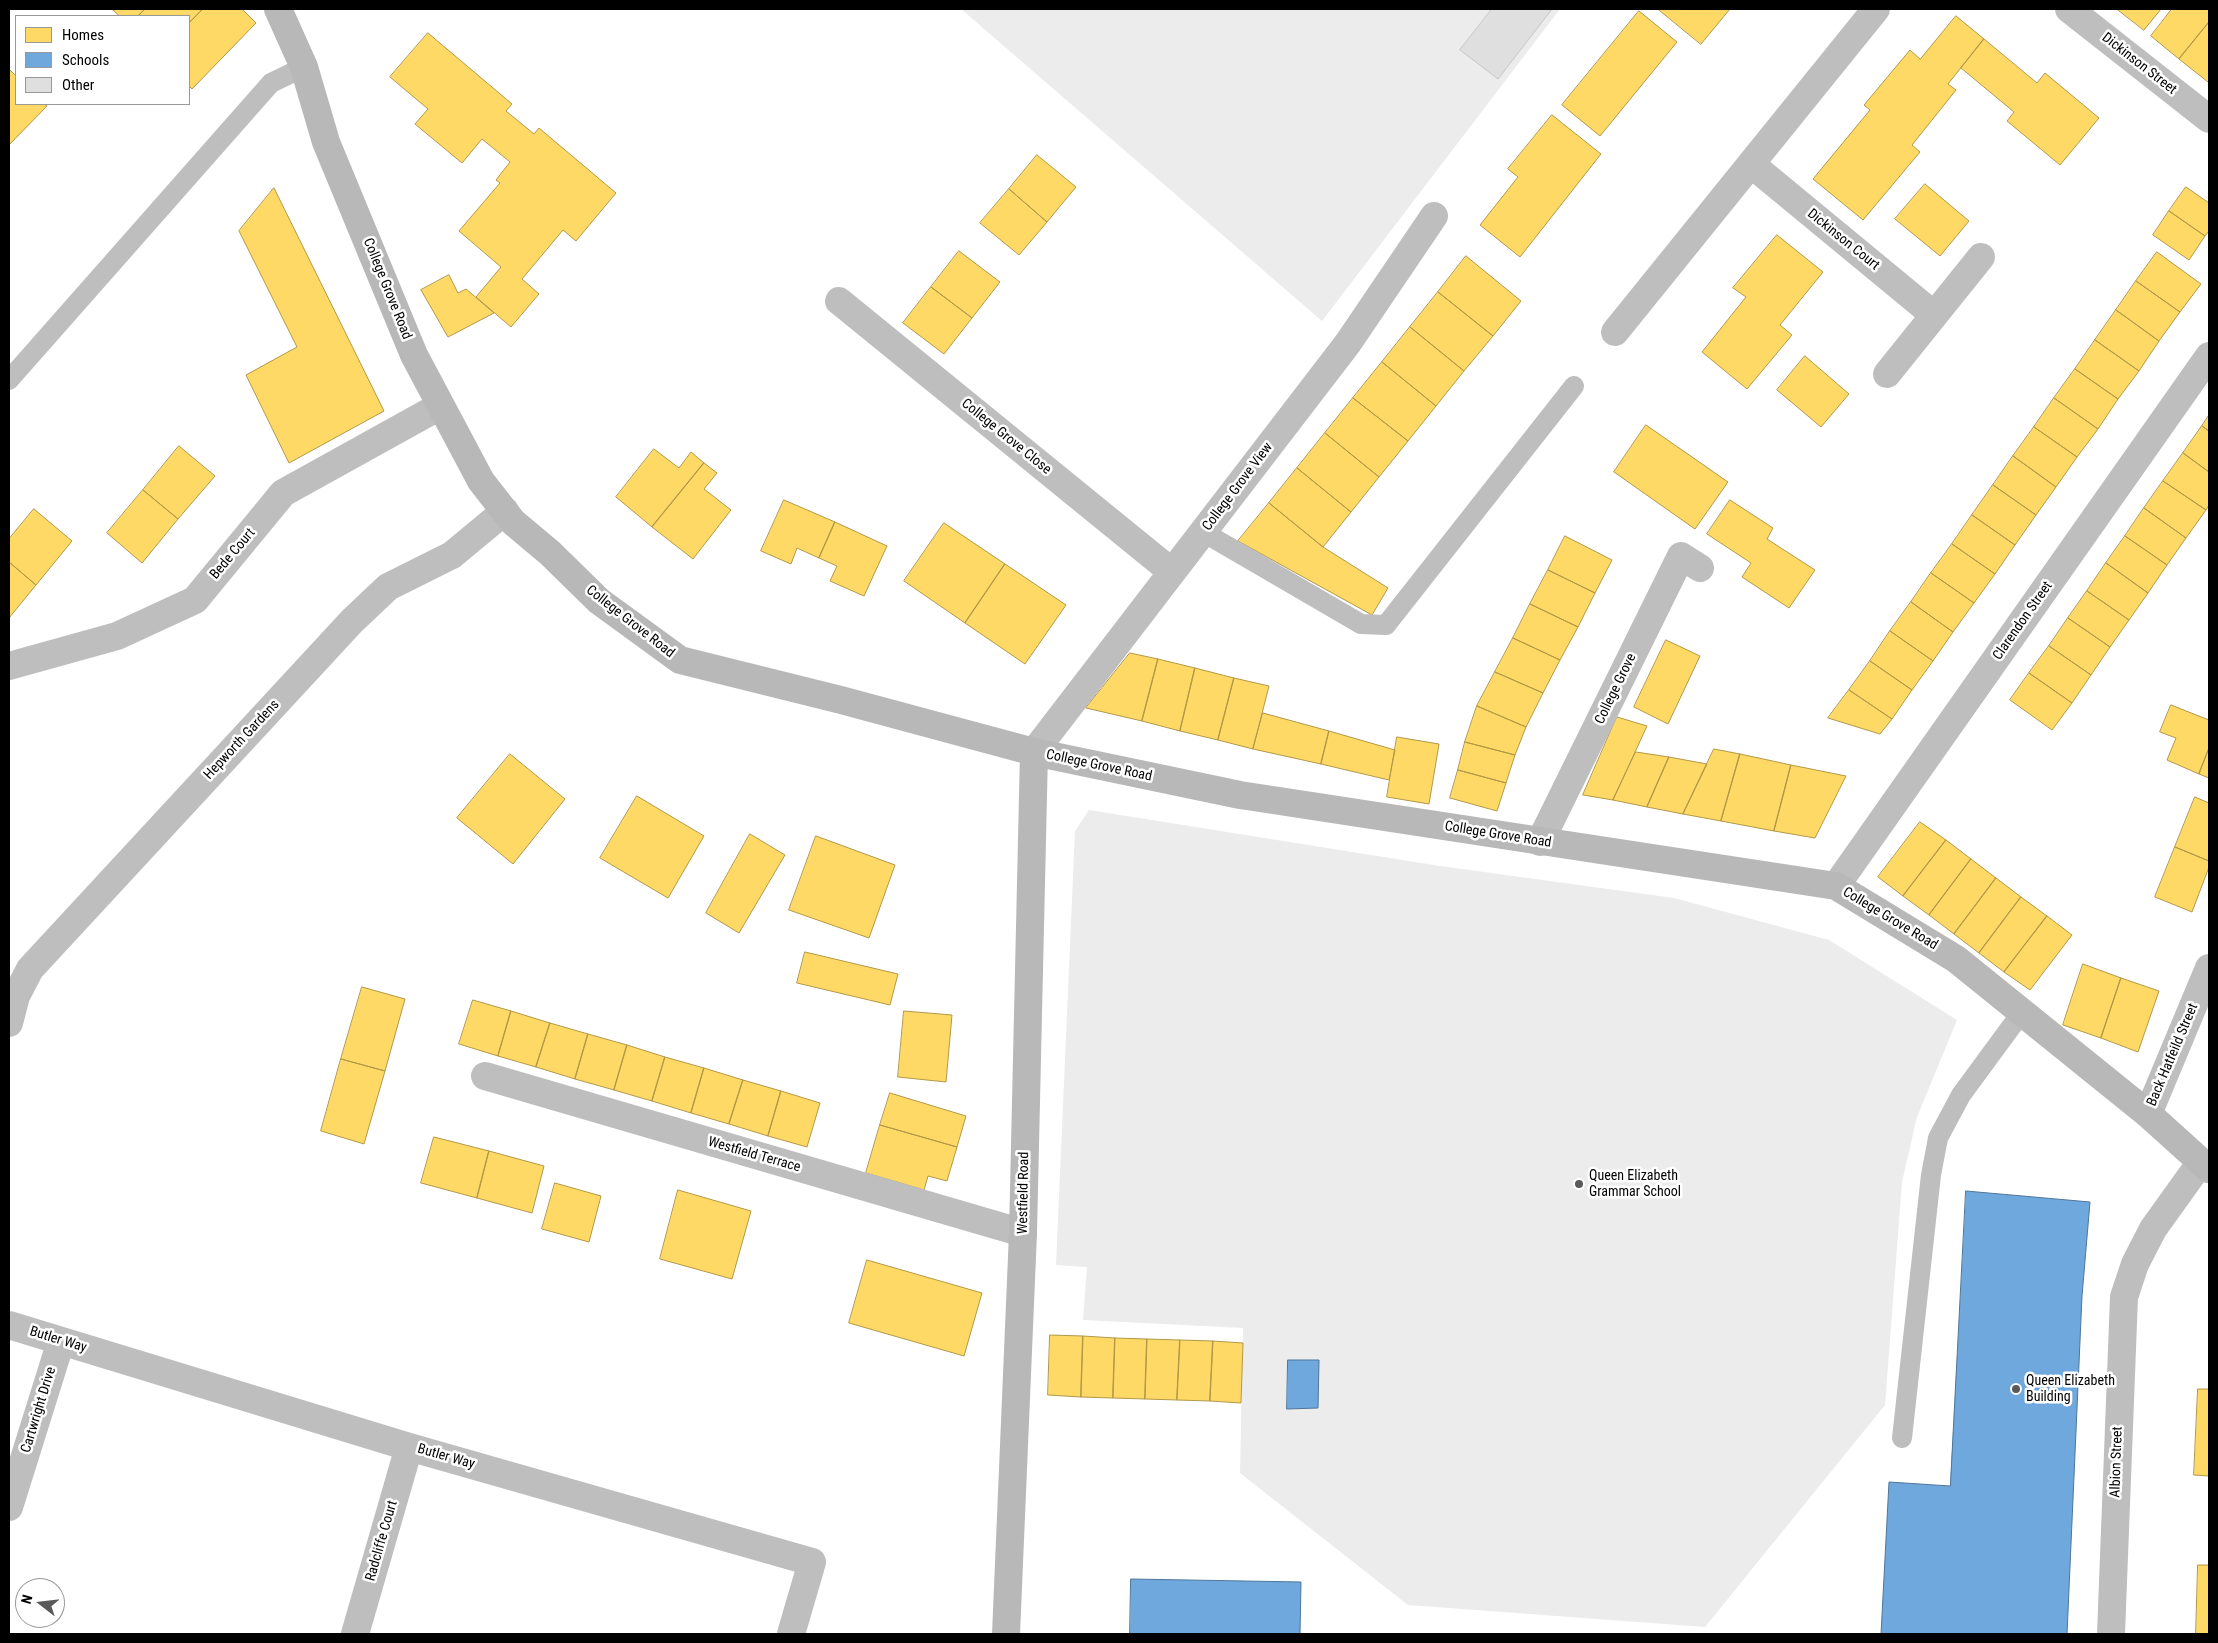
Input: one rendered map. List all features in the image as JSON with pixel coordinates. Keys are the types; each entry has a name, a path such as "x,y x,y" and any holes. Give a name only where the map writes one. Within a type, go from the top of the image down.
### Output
{"street":[{"name":"College Grove Road","path":"278,9 304,67 326,142 414,355 481,481 513,522 550,553 599,601 680,660 841,700 1034,752 1240,795 1836,886 1956,958 2148,1114 2205,1165"},
{"path":"1615,332 1876,9"},
{"name":"Dickinson Street","path":"2069,9 2206,110"},
{"name":"Dickinson Court","path":"1751,164 1934,315"},
{"name":"College Grove View","path":"1034,752 1348,343 1434,216"},
{"path":"1887,374 1981,257"},
{"name":"College Grove Close","path":"839,301 1172,572"},
{"name":"Clarendon Street","path":"1836,886 2209,356"},
{"name":"Bede Court","path":"9,666 117,636 194,600 283,493 440,406"},
{"name":"Hepworth Gardens","path":"13,993 30,969 352,621 388,587 452,555 504,511"},
{"name":"College Grove","path":"1540,842 1681,556 1700,568"},
{"name":"Westfield Road","path":"1006,1634 1023,1233 1034,752"},
{"name":"Back Hatfeild Street","path":"2148,1114 2209,968"},
{"path":"9,1023 13,993"},
{"name":"Westfield Terrace","path":"485,1076 1023,1233"},
{"name":"Albion Street","path":"2111,1634 2124,1297 2135,1264 2153,1229 2205,1165"},
{"name":"Butler Way","path":"9,1325 409,1447 812,1562 791,1634"},
{"name":"Cartwright Drive","path":"9,1507 61,1341"},
{"name":"Radcliffe Court","path":"355,1634 409,1447"}],"lane":[{"path":"9,380 271,83 304,67"},
{"path":"1204,532 1361,624 1386,625 1574,386"},
{"path":"1902,1438 1931,1175 1938,1138 1961,1095 2022,1012"}],"shaded area":[{"path":"961,9 1560,9 1322,321"},
{"name":"Queen Elizabeth Grammar School","path":"1089,810 1440,866 1674,898 1829,940 1957,1020 1917,1117 1902,1182 1885,1405 1705,1627 1408,1605 1240,1473 1243,1328 1083,1320 1087,1267 1056,1265 1075,831"}],"building: Homes":[{"path":"112,9 145,9 139,15 119,15"},
{"path":"145,9 203,9 190,22 190,15 139,15"},
{"path":"203,9 242,9 256,23 192,89 190,87 190,22"},
{"path":"1658,9 1730,9 1701,44"},
{"path":"2117,9 2161,9 2144,30"},
{"path":"2172,9 2209,9 2209,22 2179,59 2151,36"},
{"path":"1639,11 1677,42 1600,136 1562,105"},
{"path":"1956,16 1984,39 1948,84 1956,90 1912,145 1920,152 1863,220 1813,179 1870,110 1864,105 1910,50 1920,59"},
{"path":"2209,22 2209,81 2208,82 2179,59"},
{"path":"428,33 512,104 506,111 534,134 539,128 616,193 576,241 563,230 522,279 539,294 511,327 476,297 501,267 459,231 500,183 496,180 510,162 482,139 462,163 415,124 428,109 390,77"},
{"path":"1984,39 2037,83 2045,73 2099,118 2060,165 2007,121 2014,112 1961,68"},
{"path":"9,69 15,75 15,105 47,106 9,145"},
{"path":"1552,115 1601,154 1520,257 1480,225 1518,177 1508,169"},
{"path":"1037,155 1076,187 1047,222 1009,189"},
{"path":"1925,184 1969,221 1940,256 1895,219"},
{"path":"2186,187 2209,203 2209,231 2205,236 2169,211"},
{"path":"274,188 384,411 289,463 246,375 297,347 239,231"},
{"path":"1009,189 1047,222 1019,255 980,223"},
{"path":"2169,211 2205,236 2189,260 2153,235"},
{"path":"1777,235 1823,272 1780,325 1792,335 1747,389 1702,352 1746,297 1733,288"},
{"path":"959,251 1000,282 972,318 931,287"},
{"path":"2157,252 2201,284 2180,312 2136,281"},
{"path":"1466,256 1521,301 1493,336 1438,292"},
{"path":"449,275 458,293 466,289 494,313 448,337 421,290"},
{"path":"2136,281 2180,312 2159,341 2116,310"},
{"path":"931,287 972,318 944,354 903,323"},
{"path":"1438,292 1493,336 1464,371 1410,327"},
{"path":"2116,310 2159,341 2139,371 2095,340"},
{"path":"1410,327 1464,371 1436,406 1382,362"},
{"path":"2095,340 2139,371 2118,399 2075,369"},
{"path":"1805,356 1849,394 1821,427 1777,390"},
{"path":"1382,362 1436,406 1408,441 1353,398"},
{"path":"2075,369 2118,399 2098,429 2054,398"},
{"path":"1353,398 1408,441 1379,477 1325,433"},
{"path":"2054,398 2098,429 2077,457 2034,427"},
{"path":"2209,415 2209,431 2202,426"},
{"path":"1646,425 1728,482 1695,529 1614,472"},
{"path":"2202,426 2209,431 2209,472 2183,453"},
{"path":"2034,427 2077,457 2056,487 2013,456"},
{"path":"1325,433 1379,477 1351,512 1297,468"},
{"path":"179,446 215,476 178,519 143,490"},
{"path":"654,449 679,468 691,452 704,463 652,527 616,497"},
{"path":"2183,453 2209,472 2209,505 2206,510 2163,481"},
{"path":"2013,456 2056,487 2036,515 1993,485"},
{"path":"704,463 717,473 704,489 731,510 693,559 652,527"},
{"path":"1297,468 1351,512 1323,547 1269,503"},
{"path":"2163,481 2206,510 2186,538 2144,508"},
{"path":"1993,485 2036,515 2015,545 1972,515"},
{"path":"143,490 178,519 142,563 107,533"},
{"path":"784,500 835,522 819,558 797,548 791,564 761,551"},
{"path":"1730,500 1773,528 1767,539 1815,570 1789,608 1742,577 1751,563 1707,534"},
{"path":"1269,503 1323,547 1388,588 1372,615 1238,541"},
{"path":"2144,508 2186,538 2167,565 2125,536"},
{"path":"34,509 72,541 36,585 9,562 9,539"},
{"path":"1972,515 2015,545 1995,574 1952,544"},
{"path":"835,522 887,546 864,596 830,581 837,566 819,558"},
{"path":"944,523 1005,564 965,623 904,581"},
{"path":"1565,536 1612,560 1595,593 1548,570"},
{"path":"2125,536 2167,565 2148,593 2106,563"},
{"path":"1952,544 1995,574 1974,603 1931,573"},
{"path":"9,562 36,585 9,618"},
{"path":"2106,563 2148,593 2129,620 2087,591"},
{"path":"1005,564 1066,605 1025,664 965,623"},
{"path":"1548,570 1595,593 1578,627 1530,604"},
{"path":"1931,573 1974,603 1953,632 1911,602"},
{"path":"2087,591 2129,620 2110,647 2068,618"},
{"path":"1911,602 1953,632 1933,661 1890,631"},
{"path":"1530,604 1578,627 1560,660 1513,638"},
{"path":"2068,618 2110,647 2091,675 2049,646"},
{"path":"1890,631 1933,661 1912,690 1870,661"},
{"path":"1513,638 1560,660 1543,693 1495,672"},
{"path":"1666,640 1700,656 1668,724 1634,707"},
{"path":"2049,646 2091,675 2072,703 2029,673"},
{"path":"1130,653 1158,659 1142,721 1086,708"},
{"path":"1158,659 1195,668 1180,731 1142,721"},
{"path":"1870,661 1912,690 1892,719 1849,690"},
{"path":"1195,668 1234,678 1218,740 1180,731"},
{"path":"1495,672 1543,693 1526,727 1477,706"},
{"path":"2029,673 2072,703 2052,730 2010,700"},
{"path":"1234,678 1269,686 1253,749 1218,740"},
{"path":"1849,690 1892,719 1880,734 1828,718"},
{"path":"2171,705 2209,720 2209,748 2199,774 2167,760 2176,738 2160,732"},
{"path":"1477,706 1526,727 1515,755 1465,742"},
{"path":"1263,713 1329,731 1321,764 1253,749"},
{"path":"1617,717 1647,726 1613,800 1583,795"},
{"path":"1329,731 1395,750 1389,780 1321,764"},
{"path":"1397,737 1439,744 1429,804 1387,797"},
{"path":"1465,742 1515,755 1506,783 1458,770"},
{"path":"2209,748 2209,778 2199,774"},
{"path":"1714,749 1740,754 1721,821 1683,814"},
{"path":"1636,752 1669,757 1647,807 1613,800"},
{"path":"510,754 565,799 513,864 457,818"},
{"path":"1740,754 1791,765 1774,831 1721,821"},
{"path":"1669,757 1707,764 1683,814 1647,807"},
{"path":"1791,765 1846,776 1815,838 1774,831"},
{"path":"1458,770 1506,783 1497,811 1450,798"},
{"path":"637,796 704,836 668,898 600,858"},
{"path":"2195,797 2209,803 2209,861 2175,847"},
{"path":"1920,822 1946,840 1903,896 1878,877"},
{"path":"750,834 785,855 739,933 706,913"},
{"path":"816,836 895,865 869,938 789,910"},
{"path":"1946,840 1971,859 1929,915 1903,896"},
{"path":"2175,847 2209,861 2209,867 2192,912 2155,897"},
{"path":"1971,859 1996,878 1954,934 1929,915"},
{"path":"1996,878 2021,897 1979,953 1954,934"},
{"path":"2021,897 2047,916 2004,972 1979,953"},
{"path":"2047,916 2072,935 2030,990 2004,972"},
{"path":"805,952 898,974 890,1005 797,983"},
{"path":"2083,964 2121,978 2101,1038 2063,1025"},
{"path":"2121,978 2159,991 2138,1052 2101,1038"},
{"path":"362,987 405,999 385,1071 341,1059"},
{"path":"473,1000 511,1011 498,1056 459,1044"},
{"path":"511,1011 550,1023 536,1067 498,1056"},
{"path":"904,1011 952,1015 946,1082 898,1077"},
{"path":"550,1023 588,1034 575,1079 536,1067"},
{"path":"588,1034 627,1045 614,1090 575,1079"},
{"path":"627,1045 665,1057 652,1101 614,1090"},
{"path":"665,1057 704,1068 691,1113 652,1101"},
{"path":"341,1059 385,1071 364,1144 321,1131"},
{"path":"704,1068 743,1080 729,1124 691,1113"},
{"path":"743,1080 781,1091 768,1136 729,1124"},
{"path":"781,1091 820,1103 807,1147 768,1136"},
{"path":"890,1093 966,1116 957,1147 880,1125"},
{"path":"880,1125 957,1147 947,1181 928,1176 924,1190 866,1173"},
{"path":"434,1137 489,1151 477,1198 421,1183"},
{"path":"489,1151 544,1166 532,1213 477,1198"},
{"path":"555,1183 601,1196 589,1242 542,1229"},
{"path":"678,1190 751,1211 732,1279 660,1259"},
{"path":"867,1260 982,1293 964,1356 849,1323"},
{"path":"1050,1335 1083,1336 1081,1397 1048,1395"},
{"path":"1083,1336 1115,1338 1113,1398 1081,1397"},
{"path":"1115,1338 1147,1339 1145,1399 1113,1398"},
{"path":"1147,1339 1180,1340 1177,1400 1145,1399"},
{"path":"1180,1340 1213,1341 1210,1401 1177,1400"},
{"path":"1213,1341 1243,1343 1241,1403 1210,1401"},
{"path":"2198,1389 2209,1389 2209,1476 2194,1475"},
{"path":"2198,1565 2209,1565 2209,1634 2196,1634"}],"building: Schools":[{"name":"Queen Elizabeth Building","path":"1966,1191 2090,1202 2082,1296 2067,1634 1881,1634 1889,1482 1950,1486"},
{"path":"1288,1360 1319,1360 1318,1408 1287,1409"},
{"path":"1131,1579 1301,1582 1300,1634 1130,1634"}],"building: Other":[{"path":"1492,9 1552,9 1498,79 1460,50"}],"place":[{"name":"Queen Elizabeth Grammar School","path":"1579,1184"},
{"name":"Queen Elizabeth Building","path":"2016,1389"}]}
